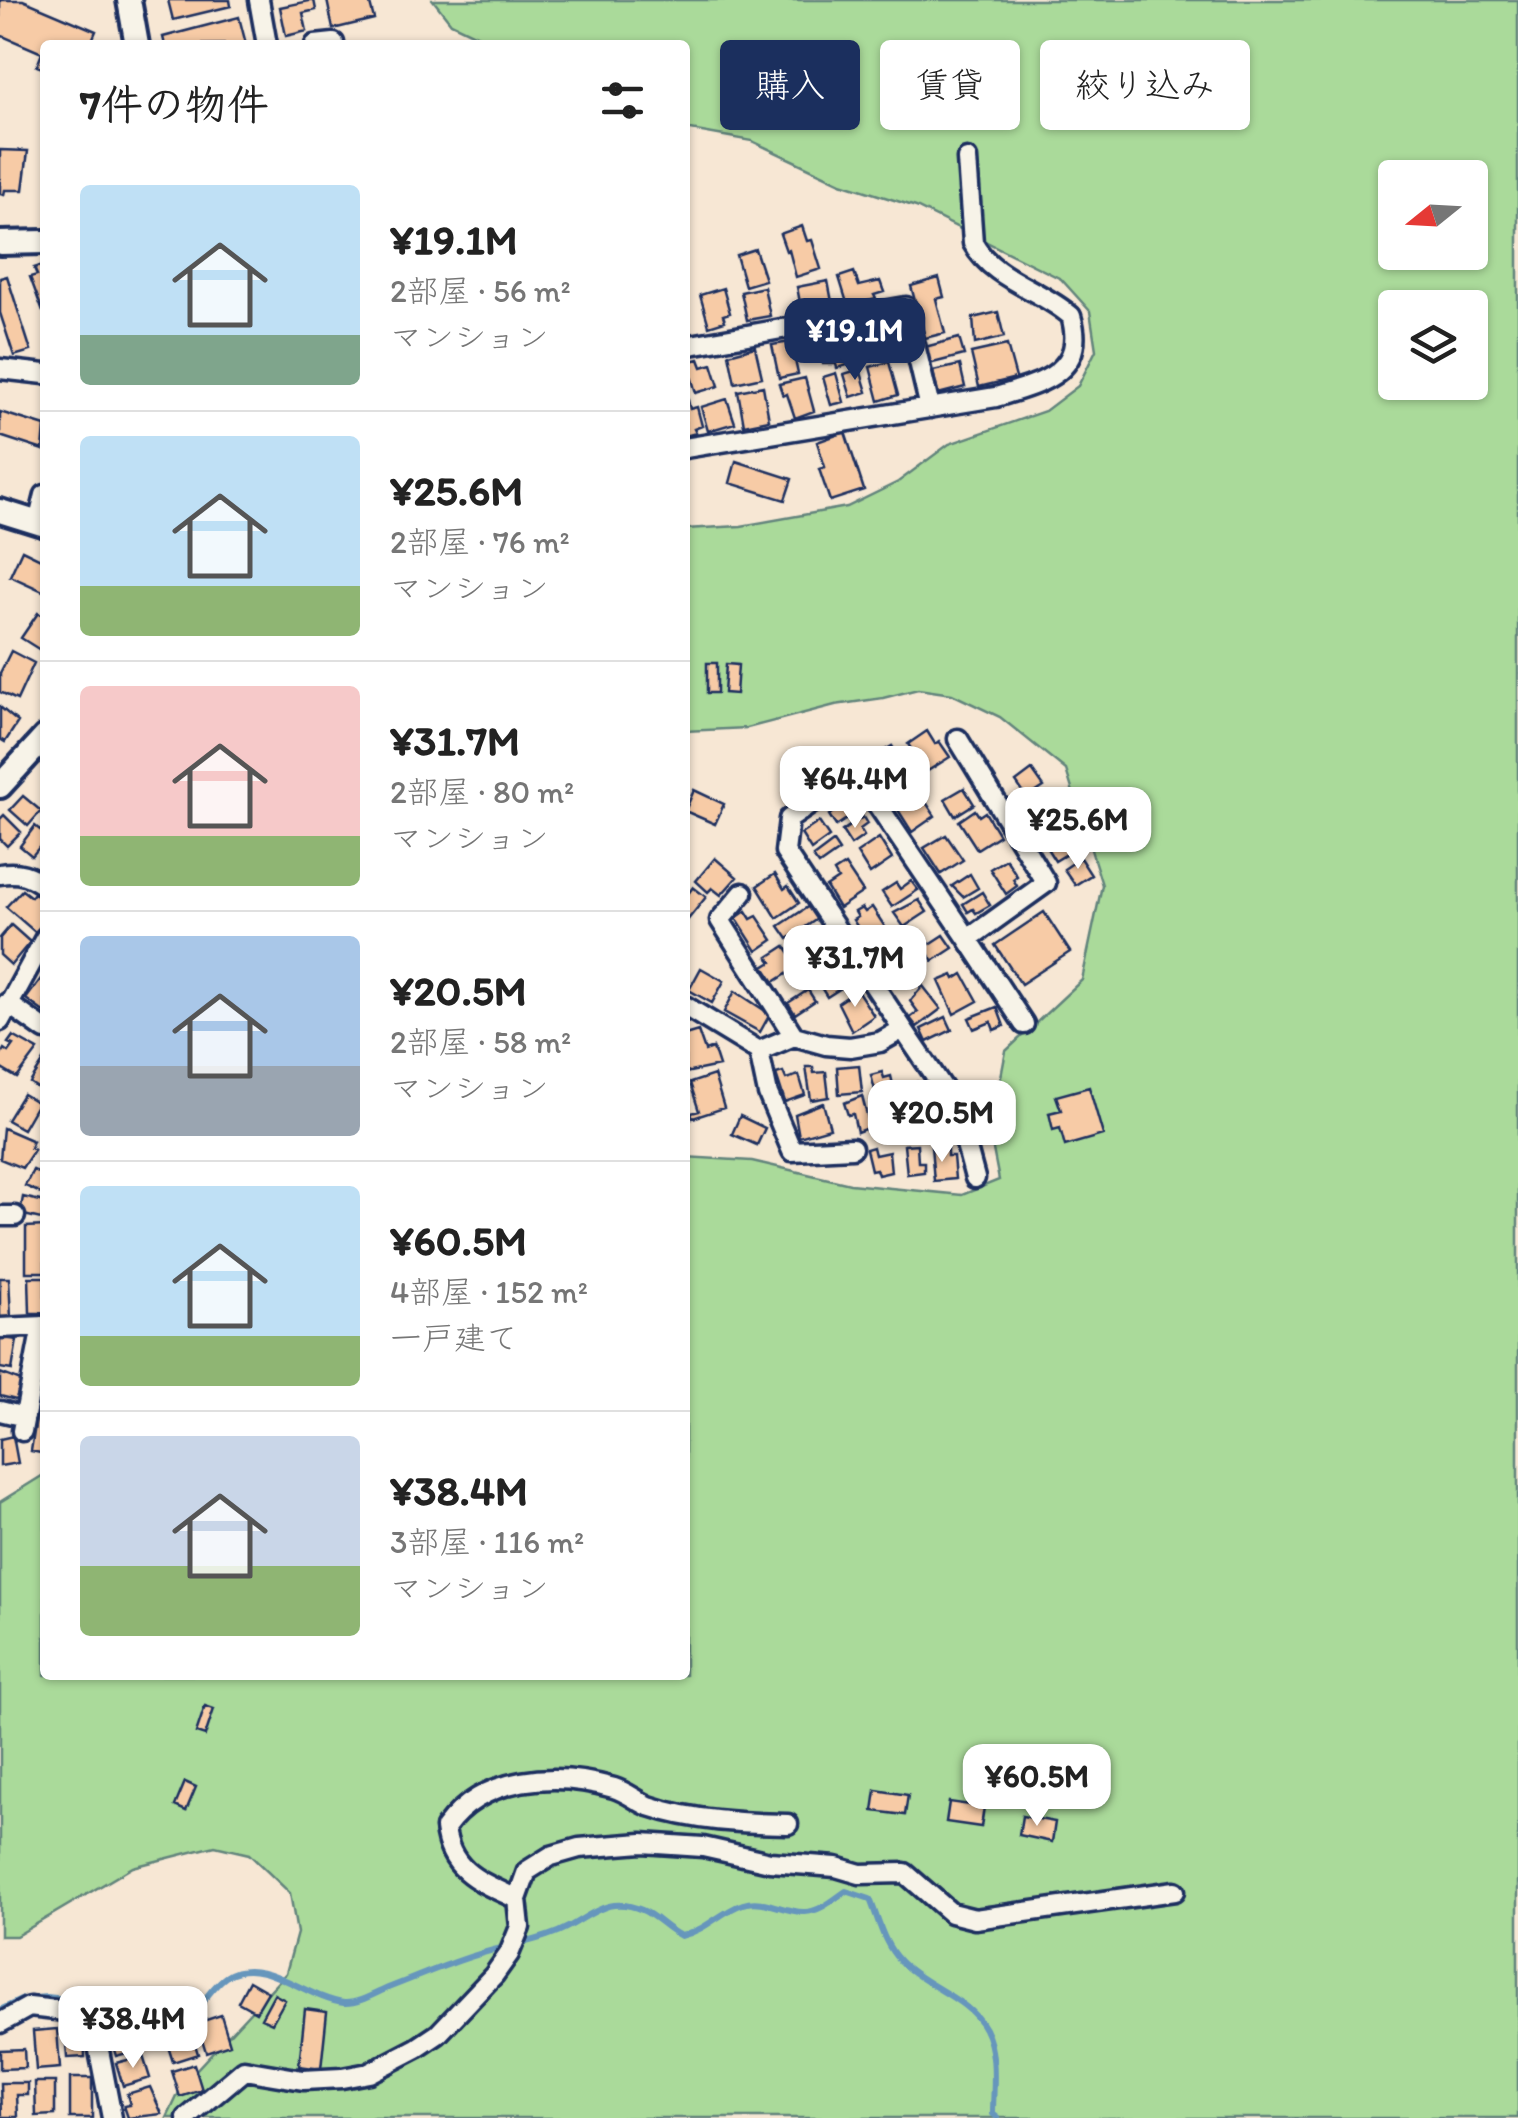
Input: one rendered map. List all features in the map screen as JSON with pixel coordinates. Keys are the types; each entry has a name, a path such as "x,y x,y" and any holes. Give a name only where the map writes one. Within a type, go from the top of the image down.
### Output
{"street":[{"path":"129,0 136,40"},
{"path":"259,0 266,40"},
{"path":"690,447 996,397 1036,385 1058,372 1074,344 1071,316 978,253 973,243 966,159"},
{"path":"0,242 40,242"},
{"path":"690,345 906,307 930,408"},
{"path":"0,368 40,373"},
{"path":"3,519 40,524"},
{"path":"958,738 1046,883 968,939"},
{"path":"0,786 40,742"},
{"path":"976,1178 956,1107 786,852 789,819 856,774 1024,1024"},
{"path":"0,874 16,871 40,882"},
{"path":"743,893 720,920 794,1036"},
{"path":"40,947 4,1012 40,1028"},
{"path":"690,1009 759,1051 768,1094 792,1151 852,1148"},
{"path":"759,1051 794,1036 826,1045 850,1046 880,1042 903,1029"},
{"path":"0,1328 40,1326"},
{"path":"0,1411 24,1424 40,1341"},
{"path":"516,1898 465,1872 447,1849 445,1828 456,1813 473,1798 494,1789 546,1777 617,1788 648,1806 692,1815 740,1824 788,1824"},
{"path":"187,2118 244,2070 303,2080 342,2078 369,2073 418,2048 438,2034 510,1954 520,1926 516,1898 527,1871 551,1856 579,1848 642,1842 703,1846 770,1862 836,1867 860,1874 905,1873 951,1913 975,1919 1175,1891"},
{"path":"0,2023 29,2008 92,2014 112,2118"}],"green space":[{"path":"433,0 1518,0 1518,2118 167,2118 183,2084 286,1973 297,1933 290,1893 249,1854 215,1846 133,1867 16,1936 0,1936 0,1502 40,1477 40,1680 690,1680 690,1157 752,1161 850,1184 962,1195 999,1180 990,1134 1006,1051 1082,980 1102,885 1066,770 1000,717 952,694 918,689 747,728 690,731 690,529 741,526 847,507 898,482 949,444 1045,411 1078,386 1096,350 1090,311 1061,279 916,207 841,183 752,141 690,130 690,40 487,40 451,23"}],"building":[{"path":"0,0 23,0 96,31 92,40 40,40 40,52 0,35"},
{"path":"168,0 230,0 231,6 173,20"},
{"path":"314,0 316,10 303,13 307,31 286,36 280,7"},
{"path":"327,0 369,0 374,19 333,29"},
{"path":"239,17 245,40 164,40 163,37"},
{"path":"0,150 28,151 23,190 5,190 4,195 0,194"},
{"path":"802,226 807,241 812,240 821,269 796,277 780,234"},
{"path":"755,249 765,280 745,286 736,255"},
{"path":"40,266 40,304 30,277 37,275 34,268"},
{"path":"854,272 859,286 880,281 884,292 874,295 876,299 848,306 839,277"},
{"path":"7,276 31,351 14,356 0,313 0,278"},
{"path":"939,278 944,297 936,299 945,333 925,338 911,286"},
{"path":"828,281 833,307 802,313 797,287"},
{"path":"764,287 770,316 747,320 741,292"},
{"path":"723,288 730,313 723,315 725,321 709,326 700,295"},
{"path":"998,312 1004,337 975,344 973,318"},
{"path":"872,321 881,346 891,343 894,352 869,361 857,327"},
{"path":"836,326 840,338 833,340 836,349 854,341 859,357 837,368 836,364 823,364 813,332"},
{"path":"959,338 964,355 929,364 925,347"},
{"path":"791,342 798,374 779,378 772,345"},
{"path":"1007,345 1016,378 979,387 971,353"},
{"path":"755,347 762,377 735,383 729,354"},
{"path":"699,359 702,367 712,364 719,386 696,393 690,361"},
{"path":"889,362 898,395 879,401 870,367"},
{"path":"960,365 965,387 938,394 933,371"},
{"path":"860,369 867,392 851,397 844,374"},
{"path":"836,373 844,402 831,405 823,377"},
{"path":"805,378 814,411 795,418 779,384"},
{"path":"763,386 769,420 744,425 738,391"},
{"path":"727,399 735,423 708,431 701,407"},
{"path":"697,407 702,426 694,429 696,433 690,435 690,409"},
{"path":"0,412 40,424 40,449 0,436"},
{"path":"845,432 864,490 830,501 819,469 825,467 817,442"},
{"path":"736,461 792,479 785,500 730,483"},
{"path":"22,550 40,559 40,590 10,576"},
{"path":"38,613 40,614 40,650 21,638"},
{"path":"11,651 34,663 17,700 0,692 0,673"},
{"path":"707,663 717,663 717,693 707,693"},
{"path":"726,664 738,665 736,694 724,693"},
{"path":"0,707 18,722 5,742 0,739"},
{"path":"927,731 950,757 926,772 908,744"},
{"path":"892,746 908,771 889,783 872,758"},
{"path":"1032,770 1044,787 1027,798 1016,782"},
{"path":"964,788 974,804 955,816 945,799"},
{"path":"694,790 724,804 715,824 690,813"},
{"path":"918,790 935,816 912,832 895,805"},
{"path":"1055,795 1065,814 1033,831 1027,820 1033,816 1030,809"},
{"path":"23,796 40,812 28,826 10,810"},
{"path":"850,801 858,801 863,808 836,826 829,815"},
{"path":"975,810 979,816 985,812 999,835 977,849 959,821"},
{"path":"4,815 21,832 7,846 0,839 0,819"},
{"path":"863,817 867,824 860,829 864,836 851,845 842,831"},
{"path":"819,822 829,837 811,850 801,834"},
{"path":"1065,825 1078,847 1055,861 1043,842"},
{"path":"35,826 40,830 40,846 32,856 20,846"},
{"path":"946,835 963,860 941,874 924,848"},
{"path":"879,838 892,859 870,874 857,853"},
{"path":"833,842 839,851 819,865 813,857"},
{"path":"715,858 737,877 721,895 712,888 708,892 696,881"},
{"path":"1080,858 1091,875 1075,885 1064,869"},
{"path":"1006,859 1017,876 1013,879 1017,886 1006,894 990,869"},
{"path":"845,865 863,892 839,908 826,887 838,879 834,872"},
{"path":"775,874 799,903 777,918 757,886"},
{"path":"970,874 978,888 963,897 952,886"},
{"path":"911,881 918,890 892,907 882,892 896,883 900,889"},
{"path":"693,887 706,897 690,917"},
{"path":"22,890 31,897 34,893 40,898 40,926 35,932 6,907"},
{"path":"982,892 990,905 976,913 973,909 968,912 963,904"},
{"path":"919,900 927,912 904,927 894,913"},
{"path":"809,906 817,919 788,939 779,926"},
{"path":"872,907 885,927 866,940 853,920 858,917 855,912"},
{"path":"746,911 751,919 757,916 773,940 757,951 736,918"},
{"path":"1044,912 1070,952 1021,984 995,945"},
{"path":"11,925 30,942 11,965 0,955 0,938"},
{"path":"821,927 829,941 802,959 793,945"},
{"path":"944,935 953,948 933,961 924,948"},
{"path":"897,939 916,968 894,982 875,953"},
{"path":"785,946 799,966 774,982 764,967 772,962 768,957"},
{"path":"836,953 842,961 814,979 809,971"},
{"path":"701,968 724,981 712,1003 690,988"},
{"path":"850,971 855,979 827,997 823,982 831,977 834,982"},
{"path":"963,974 978,1001 954,1014 939,981"},
{"path":"40,980 40,1009 26,999"},
{"path":"923,986 941,1009 917,1027 910,1018 918,1012 910,1001"},
{"path":"808,990 815,1001 795,1014 788,1003"},
{"path":"857,990 874,1016 852,1031 838,1003"},
{"path":"735,991 770,1014 760,1032 724,1012"},
{"path":"997,1007 1004,1026 994,1030 991,1022 974,1029 969,1018"},
{"path":"946,1017 952,1030 927,1042 921,1029"},
{"path":"698,1031 705,1051 713,1048 719,1066 690,1072 690,1033"},
{"path":"13,1036 38,1050 17,1078 0,1068 0,1056 13,1045 8,1043"},
{"path":"859,1065 862,1092 839,1094 837,1067"},
{"path":"40,1067 40,1090 30,1083"},
{"path":"806,1067 813,1067 814,1073 826,1072 829,1097 811,1100"},
{"path":"783,1072 786,1079 799,1075 805,1095 785,1102 776,1074"},
{"path":"882,1072 884,1078 891,1076 894,1089 894,1097 883,1100 881,1093 876,1094 871,1075"},
{"path":"714,1075 724,1108 693,1118 691,1113 699,1111 690,1083"},
{"path":"917,1082 921,1101 905,1104 901,1085"},
{"path":"1089,1087 1103,1135 1065,1146 1060,1128 1053,1130 1049,1113 1061,1110 1056,1096"},
{"path":"23,1094 38,1103 23,1129 7,1120"},
{"path":"862,1096 870,1127 857,1132 853,1114 848,1115 844,1103"},
{"path":"823,1103 830,1128 799,1137 795,1114"},
{"path":"894,1105 900,1126 882,1132 876,1111"},
{"path":"924,1108 926,1117 934,1116 936,1125 909,1130 905,1112"},
{"path":"740,1116 765,1128 757,1145 732,1134"},
{"path":"3,1128 33,1141 30,1148 34,1150 22,1168 0,1159"},
{"path":"917,1144 918,1162 924,1162 924,1172 907,1174 904,1145"},
{"path":"931,1146 947,1149 947,1156 953,1156 955,1179 934,1181"},
{"path":"873,1147 875,1155 889,1152 891,1172 878,1175 876,1169 871,1170 866,1149"},
{"path":"33,1170 40,1173 40,1193 25,1186"},
{"path":"23,1197 40,1201 40,1219 20,1214"},
{"path":"40,1226 40,1272 26,1272 26,1227"},
{"path":"29,1277 40,1277 40,1313 30,1313"},
{"path":"0,1278 9,1278 11,1318 0,1319"},
{"path":"0,1339 17,1340 12,1370 0,1368"},
{"path":"0,1373 21,1381 16,1400 0,1396"},
{"path":"40,1393 40,1453 31,1451"},
{"path":"13,1436 18,1463 0,1466 0,1439"},
{"path":"205,1706 214,1709 205,1736 196,1733"},
{"path":"185,1782 196,1787 186,1811 175,1806"},
{"path":"876,1790 908,1795 905,1815 873,1811"},
{"path":"949,1802 984,1807 981,1827 946,1822"},
{"path":"1022,1816 1055,1822 1052,1842 1019,1835"},
{"path":"249,1981 268,1992 256,2012 238,2002"},
{"path":"274,1994 285,2000 272,2023 261,2018"},
{"path":"305,2009 327,2012 321,2069 299,2066"},
{"path":"221,2015 230,2044 206,2052 197,2023"},
{"path":"139,2025 146,2048 116,2056 109,2033"},
{"path":"84,2026 85,2057 67,2058 65,2027"},
{"path":"57,2029 60,2068 36,2070 33,2031"},
{"path":"180,2029 181,2034 191,2031 198,2054 173,2062 164,2034"},
{"path":"24,2049 25,2068 0,2069 0,2050"},
{"path":"143,2056 150,2078 123,2086 116,2063"},
{"path":"194,2064 202,2090 180,2097 172,2071"},
{"path":"70,2078 92,2078 92,2118 70,2118"},
{"path":"35,2082 55,2082 55,2115 36,2116"},
{"path":"1,2083 28,2083 28,2095 17,2095 18,2117 2,2117"},
{"path":"150,2087 162,2114 128,2118 124,2106 130,2105 127,2094"}],"waterway":[{"path":"518,1944 558,1932 612,1905 642,1910 681,1936 751,1902 805,1912 846,1891 870,1899 885,1939 900,1961 957,2000 985,2029 993,2060 993,2114 998,2118"},
{"path":"0,2010 23,1999 47,1997 182,2013 196,2011 227,1976 255,1970 330,2000 349,2003 506,1947"}]}
